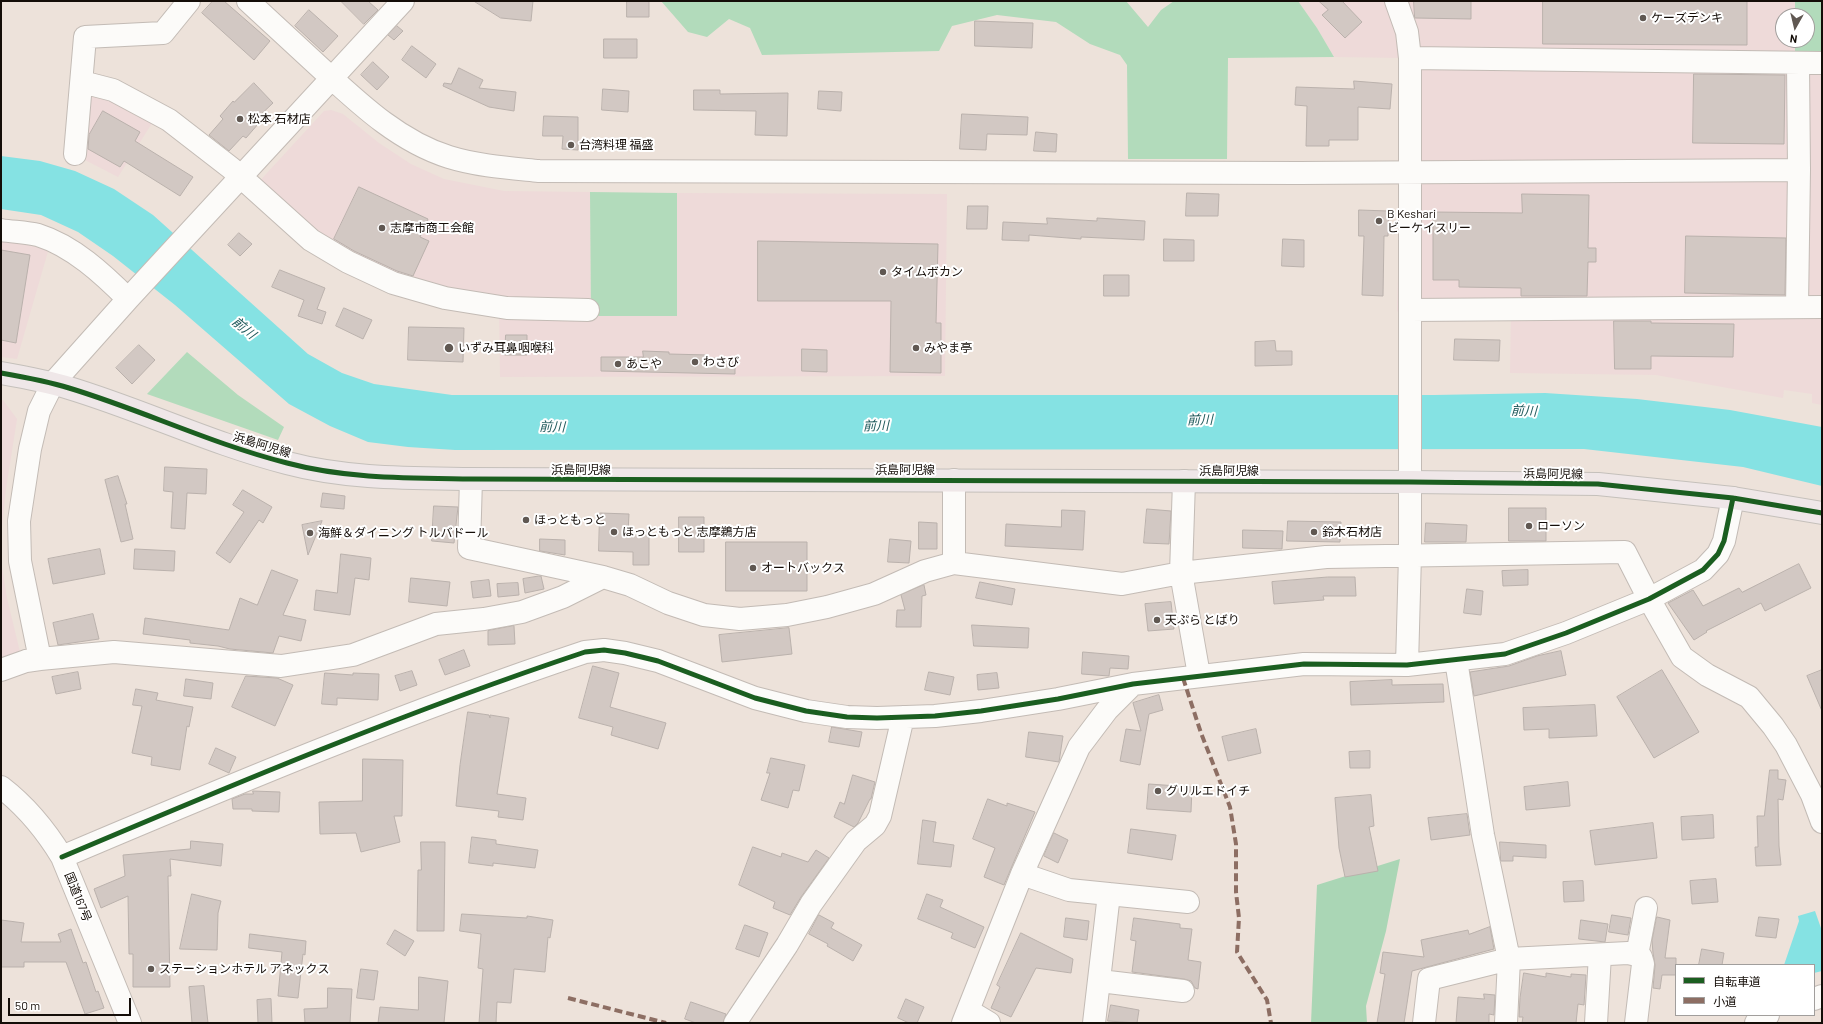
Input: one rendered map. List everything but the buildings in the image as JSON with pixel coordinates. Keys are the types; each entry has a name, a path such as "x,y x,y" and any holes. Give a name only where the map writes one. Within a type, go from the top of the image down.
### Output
{"main road":[{"name":"浜島阿児線","path":"1,372 53,383 114,403 254,454 319,470 355,475 471,479 1184,481 1410,473 1598,484 1732,498 1822,513"}],"street":[{"path":"75,154 85,37 163,33 189,1"},
{"path":"248,1 331,78 381,121 414,142 448,156 493,167 539,171 1108,173 1799,170"},
{"path":"40,659 20,561 19,521 30,449 39,411 53,383 131,296 403,1"},
{"path":"1396,1 1407,32 1410,58 1410,555 1407,665"},
{"path":"1410,58 1798,64 1822,63"},
{"path":"1798,64 1798,307"},
{"path":"82,82 113,90 169,120 231,168 311,240 348,262 393,284 445,298 507,308 588,310"},
{"path":"1,230 37,235 65,246 131,296"},
{"path":"1410,310 1822,307"},
{"path":"471,479 468,548 603,577 630,585 668,603 704,615 740,619 787,615 827,607 874,594 925,571 954,563 1122,584 1181,573 1326,557 1625,552 1649,599 1682,657 1706,674 1749,697 1773,726 1786,745 1812,795 1822,822"},
{"path":"954,480 954,563"},
{"path":"1184,481 1181,573 1199,675"},
{"path":"62,857 189,803 378,727 585,652 611,651 658,661 755,698 806,712 847,717 935,716 981,711 1058,699 1133,684 1199,675 1304,664 1407,665 1505,654 1566,633 1649,599 1703,570 1718,554 1724,541 1732,498"},
{"path":"1,670 26,661 114,652 281,666 316,661 353,655 436,624 484,619 522,612 563,598 603,577"},
{"path":"1456,660 1483,835 1509,959 1506,1023"},
{"path":"989,1023 966,1017 1022,874 1079,747 1107,710 1133,684"},
{"path":"735,1023 787,945 811,904 856,842 875,825 878,820 886,795 903,717"},
{"name":"国道167号","path":"1,787 31,813 49,835 62,857 130,1023"},
{"path":"1022,874 1069,890 1188,902"},
{"path":"1094,1023 1109,894"},
{"path":"1637,954 1646,908"},
{"path":"1424,1023 1429,979 1509,959 1628,953 1637,954 1641,957 1643,964 1636,1023"},
{"path":"1596,1023 1600,955"},
{"path":"1100,981 1183,991"},
{"path":"1756,1023 1759,1018 1765,1016"}],"shaded area":[{"path":"1298,1 1795,1 1795,8 1775,8 1775,48 1795,48 1795,55 1822,56 1822,405 1812,403 1812,394 1784,390 1783,398 1656,375 1510,373 1511,314 1399,315 1397,310 1404,58 1334,57 1317,28"},
{"path":"74,92 113,97 154,120 118,177 83,159 64,157"},
{"path":"331,110 343,114 379,143 411,164 444,179 504,191 590,192 591,315 677,316 677,193 947,194 945,376 500,377 499,308 384,280 255,186 324,111"},
{"path":"1,237 49,248 17,359 1,357"},
{"path":"1,400 3,400 17,419 6,489 1,536"},
{"path":"1,536 2,567 7,598 21,656 1,663"}],"green space":[{"path":"661,1 1126,1 1148,27 1161,10 1174,1 1298,1 1317,28 1334,57 1228,58 1227,159 1128,159 1127,65 1120,55 1090,44 1056,22 997,15 952,26 939,51 762,55 750,28 729,19 707,37 688,32"},
{"path":"1795,1 1822,1 1822,56 1795,55 1795,48 1815,48 1815,8 1795,8"},
{"path":"590,192 677,193 677,316 591,316"},
{"path":"187,352 238,395 284,427 278,440 147,394"},
{"path":"1400,859 1386,931 1366,1006 1367,1023 1311,1023 1317,885"}],"water":[{"name":"前川","path":"1,156 40,161 75,171 114,189 153,215 308,354 342,373 374,384 452,395 1434,395 1545,393 1637,399 1730,410 1822,427 1822,486 1743,467 1584,449 455,450 408,447 368,442 330,426 289,404 175,305 113,256 78,232 41,215 1,209"},
{"path":"1815,911 1822,931 1822,971 1815,973 1815,964 1784,964 1799,921 1798,916"}],"marked path":[{"path":"1183,678 1201,733 1230,807 1236,844 1236,892 1239,918 1237,952 1267,1000 1271,1023"},
{"path":"568,998 666,1023"}],"cycle path":[{"path":"1,373 44,381 69,388 123,406 204,437 287,463 332,472 378,477 471,479 1598,484 1733,498 1822,513"},
{"path":"62,857 191,802 322,749 453,699 585,652 604,650 625,653 658,661 755,698 806,711 847,717 877,718 935,716 981,711 1058,699 1133,684 1304,664 1407,665 1505,654 1566,633 1649,599 1703,570 1718,554 1724,541 1733,498"}],"place":[{"name":"ケーズデンキ","path":"1643,18"},
{"name":"松本 石材店","path":"240,119"},
{"name":"台湾料理 福盛","path":"571,145"},
{"name":"B Keshari ビーケイスリー","path":"1379,221"},
{"name":"志摩市商工会館","path":"382,228"},
{"name":"タイムボカン","path":"883,272"},
{"name":"いずみ耳鼻咽喉科","path":"449,348"},
{"name":"みやま亭","path":"916,348"},
{"name":"わさび","path":"695,362"},
{"name":"あこや","path":"618,364"},
{"name":"ほっともっと","path":"526,520"},
{"name":"ローソン","path":"1529,526"},
{"name":"ほっともっと 志摩鵜方店","path":"614,532"},
{"name":"鈴木石材店","path":"1314,532"},
{"name":"海鮮＆ダイニング トルバドール","path":"310,533"},
{"name":"オートバックス","path":"753,568"},
{"name":"天ぷら とばり","path":"1157,620"},
{"name":"グリルエドイチ","path":"1158,791"},
{"name":"ステーションホテル アネックス","path":"151,969"}]}
